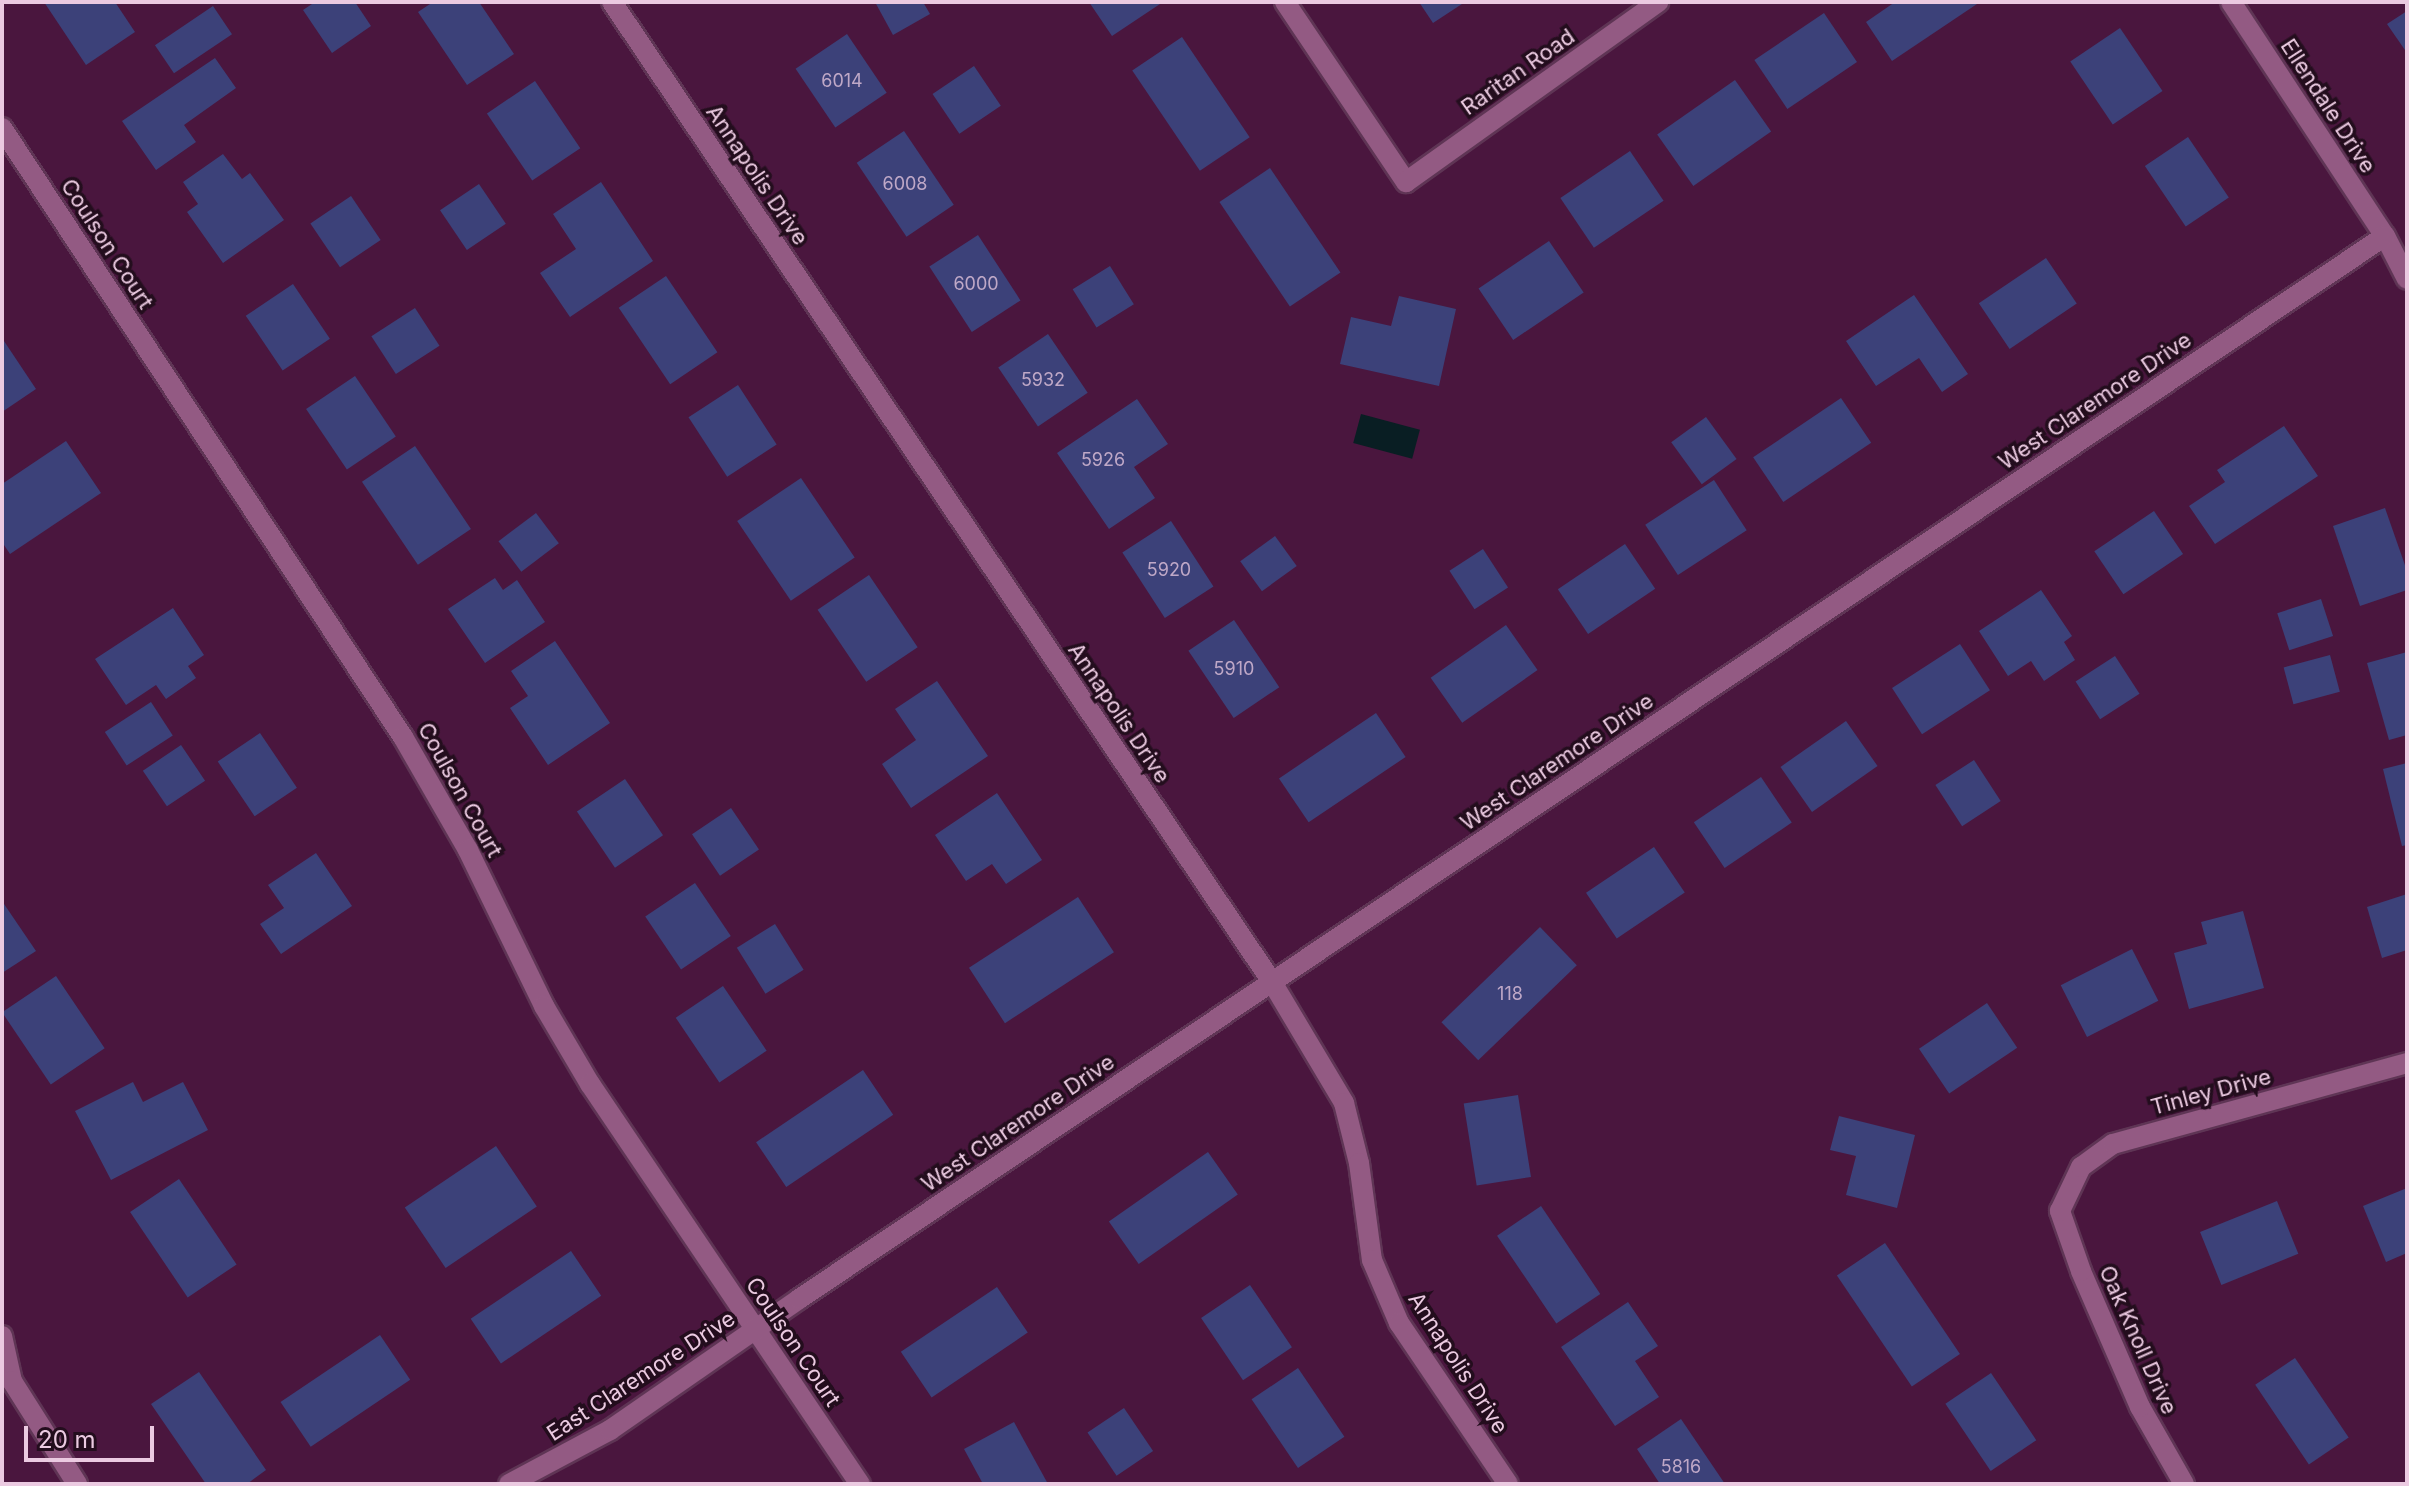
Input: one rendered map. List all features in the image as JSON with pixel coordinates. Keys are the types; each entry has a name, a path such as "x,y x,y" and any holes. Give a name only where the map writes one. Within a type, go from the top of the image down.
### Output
{"street":[{"name":"Annapolis Drive","path":"612,2 1272,982 1344,1103 1359,1163 1372,1260 1399,1323 1508,1484"},
{"name":"Raritan Road","path":"1285,2 1406,182 1658,2"},
{"name":"Ellendale Drive","path":"2231,2 2385,236 2407,279"},
{"name":"Coulson Court","path":"2,128 403,737 468,850 544,1006 590,1084 860,1484"},
{"name":"West Claremore Drive","path":"756,1329 2385,236"},
{"name":"Tinley Drive","path":"2060,1211 2081,1167 2113,1144 2407,1063"},
{"name":"Oak Knoll Drive","path":"2060,1211 2081,1271 2140,1407 2184,1484"},
{"name":"East Claremore Drive","path":"509,1484 610,1430 756,1329"},
{"path":"2,1336 12,1381 77,1484"}],"shaded area":[{"path":"1361,414 1420,430 1412,459 1353,443"}],"building":[{"path":"44,2 115,2 135,32 86,65"},
{"path":"315,2 355,2 371,26 332,53 303,10"},
{"path":"433,2 479,2 514,54 467,85 418,12"},
{"path":"875,2 923,2 930,14 893,35"},
{"path":"1089,2 1163,2 1112,36"},
{"path":"1419,2 1465,2 1433,23"},
{"path":"1895,2 1977,4 1892,61 1866,22"},
{"path":"213,6 232,34 174,73 155,45"},
{"path":"2407,11 2407,53 2387,24"},
{"path":"1824,13 1857,62 1787,109 1754,60"},
{"path":"2120,28 2162,91 2113,125 2070,62"},
{"path":"847,34 887,93 835,128 796,69"},
{"path":"1182,37 1250,137 1200,171 1132,71"},
{"path":"215,58 236,88 184,125 196,142 156,170 122,121"},
{"path":"974,66 1001,106 959,134 933,94"},
{"path":"1735,80 1771,132 1693,186 1657,134"},
{"path":"535,81 580,148 532,181 487,113"},
{"path":"904,131 954,205 907,237 857,163"},
{"path":"2188,137 2229,198 2186,227 2145,166"},
{"path":"1630,151 1664,201 1594,248 1560,198"},
{"path":"223,154 242,179 250,173 284,220 223,263 187,212 198,204 183,182"},
{"path":"1270,168 1340,272 1290,307 1219,202"},
{"path":"601,182 653,261 570,317 540,273 576,249 553,214"},
{"path":"479,184 506,224 467,250 440,210"},
{"path":"351,196 381,240 340,267 310,223"},
{"path":"978,235 1020,300 972,332 929,267"},
{"path":"1549,241 1584,292 1513,340 1479,289"},
{"path":"2046,258 2077,304 2010,349 1979,303"},
{"path":"1110,266 1134,304 1097,327 1073,289"},
{"path":"666,276 717,352 670,384 619,308"},
{"path":"293,284 330,339 283,371 246,316"},
{"path":"1914,295 1968,374 1942,392 1919,358 1876,386 1846,341"},
{"path":"1399,296 1456,309 1439,386 1340,364 1351,317 1391,326"},
{"path":"415,308 440,346 396,374 371,336"},
{"path":"1048,334 1088,393 1038,426 998,368"},
{"path":"2,338 36,389 2,412"},
{"path":"355,376 396,437 347,470 306,409"},
{"path":"738,385 777,445 727,477 689,417"},
{"path":"1841,398 1871,443 1783,502 1753,457"},
{"path":"1137,399 1168,444 1134,467 1155,498 1109,529 1057,453"},
{"path":"1706,417 1737,459 1702,484 1671,442"},
{"path":"2284,426 2318,476 2215,544 2189,506 2225,482 2217,470"},
{"path":"66,441 101,493 10,554 2,542 2,484"},
{"path":"415,446 471,529 418,565 362,482"},
{"path":"801,478 855,558 791,601 737,521"},
{"path":"1714,480 1747,530 1678,575 1645,525"},
{"path":"2385,508 2407,571 2407,590 2360,606 2333,526"},
{"path":"2154,511 2183,554 2123,594 2094,551"},
{"path":"536,513 559,543 521,572 498,541"},
{"path":"1171,521 1213,586 1165,618 1122,553"},
{"path":"1275,536 1297,566 1262,591 1240,561"},
{"path":"1625,544 1655,589 1588,634 1558,589"},
{"path":"1483,549 1508,588 1475,609 1449,571"},
{"path":"869,575 918,647 866,682 818,610"},
{"path":"495,578 503,590 517,580 545,622 485,663 448,609"},
{"path":"2041,590 2072,636 2064,642 2075,660 2044,681 2031,661 2008,676 1979,631"},
{"path":"2321,599 2333,636 2289,650 2277,613"},
{"path":"173,608 204,655 188,666 196,678 166,699 156,685 126,705 95,659"},
{"path":"1234,620 1279,687 1234,718 1188,651"},
{"path":"1506,625 1538,670 1462,723 1431,678"},
{"path":"555,641 610,723 548,765 510,708 528,696 511,671"},
{"path":"1960,644 1990,690 1922,734 1892,688"},
{"path":"2407,652 2407,735 2389,740 2367,663"},
{"path":"2330,655 2340,692 2293,704 2284,667"},
{"path":"2115,656 2140,694 2100,719 2076,682"},
{"path":"937,681 988,756 911,808 882,764 916,740 895,709"},
{"path":"151,702 173,736 127,766 105,732"},
{"path":"1376,713 1406,757 1309,822 1279,778"},
{"path":"1846,721 1878,766 1812,812 1780,767"},
{"path":"260,733 297,788 255,816 218,762"},
{"path":"181,745 205,781 167,806 143,771"},
{"path":"1974,760 2001,801 1962,826 1935,785"},
{"path":"2407,763 2407,845 2402,846 2383,769"},
{"path":"1761,777 1792,823 1725,868 1694,822"},
{"path":"625,779 663,835 615,868 577,811"},
{"path":"997,793 1042,860 1006,884 992,864 966,881 935,835"},
{"path":"731,808 759,849 720,876 692,834"},
{"path":"1654,847 1685,893 1617,938 1586,893"},
{"path":"316,853 352,906 281,954 260,924 284,908 268,885"},
{"path":"695,883 731,936 681,970 645,917"},
{"path":"2407,894 2407,950 2382,958 2367,907"},
{"path":"1078,897 1114,952 1005,1023 969,968"},
{"path":"2,901 36,951 2,973"},
{"path":"2243,911 2264,988 2189,1009 2174,953 2207,944 2201,922"},
{"path":"775,924 804,970 765,994 737,948"},
{"path":"1540,927 1577,965 1478,1060 1441,1022"},
{"path":"2132,949 2158,1001 2087,1037 2061,985"},
{"path":"56,976 105,1048 51,1084 2,1012"},
{"path":"723,986 767,1051 719,1083 676,1018"},
{"path":"1987,1003 2017,1048 1949,1094 1919,1049"},
{"path":"863,1070 893,1115 786,1187 756,1142"},
{"path":"133,1082 143,1102 183,1082 208,1130 111,1180 75,1111"},
{"path":"1518,1095 1531,1177 1477,1186 1464,1104"},
{"path":"1839,1116 1915,1135 1897,1208 1846,1195 1856,1156 1830,1150"},
{"path":"496,1146 537,1207 446,1268 405,1208"},
{"path":"1208,1152 1238,1195 1139,1264 1109,1221"},
{"path":"179,1179 237,1264 188,1297 130,1212"},
{"path":"2407,1188 2407,1253 2386,1262 2363,1206"},
{"path":"2277,1201 2298,1254 2221,1285 2200,1232"},
{"path":"1541,1206 1600,1294 1556,1324 1497,1236"},
{"path":"1885,1243 1960,1354 1912,1387 1837,1275"},
{"path":"571,1251 601,1296 501,1363 471,1319"},
{"path":"1250,1285 1292,1347 1243,1380 1201,1318"},
{"path":"997,1287 1028,1333 932,1397 901,1352"},
{"path":"1628,1302 1658,1346 1635,1361 1659,1397 1615,1426 1561,1347"},
{"path":"380,1335 410,1380 311,1447 281,1402"},
{"path":"2295,1358 2349,1438 2309,1464 2255,1385"},
{"path":"1298,1368 1344,1437 1298,1468 1252,1399"},
{"path":"199,1372 266,1470 247,1484 206,1484 151,1404"},
{"path":"1991,1373 2036,1440 1991,1471 1945,1404"},
{"path":"1124,1408 1153,1451 1117,1476 1088,1433"},
{"path":"1681,1419 1725,1484 1660,1484 1637,1449"},
{"path":"1014,1422 1048,1484 983,1484 964,1449"}]}
